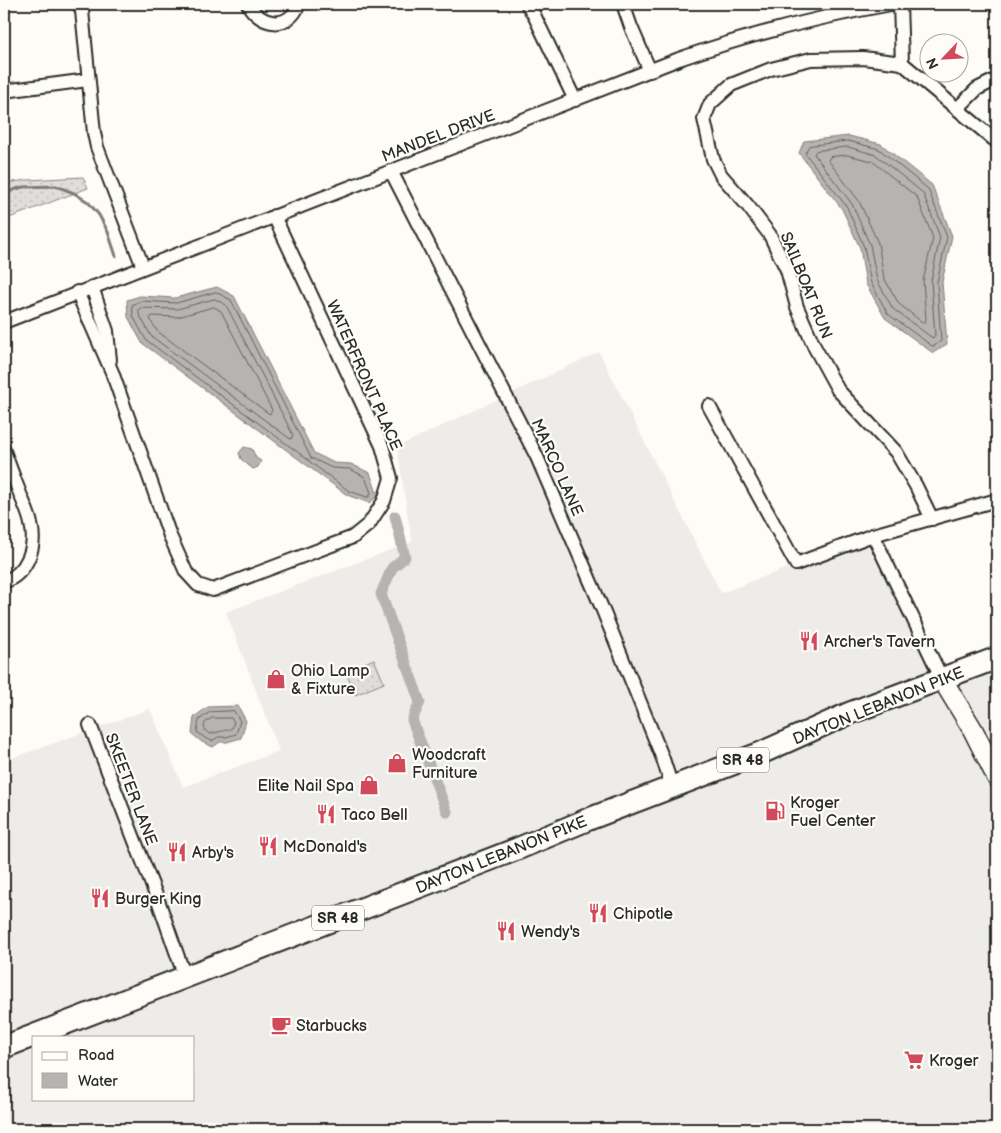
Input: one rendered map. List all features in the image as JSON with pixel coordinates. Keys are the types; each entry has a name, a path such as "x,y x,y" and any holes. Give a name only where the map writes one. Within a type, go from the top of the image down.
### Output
{"main road":[{"name":"DAYTON LEBANON PIKE","path":"32,1036 761,753 850,713 997,658"},
{"name":"DAYTON LEBANON PIKE","path":"4,1047 32,1036"}],"street":[{"path":"79,4 82,11 88,80 97,147 143,267"},
{"path":"248,4 258,17 265,21 273,22 289,18 296,12 299,4"},
{"path":"527,4 575,100"},
{"path":"624,4 631,27 650,70"},
{"name":"MANDEL DRIVE","path":"4,322 650,70 718,46 795,24 871,6 891,4"},
{"path":"900,4 902,63 997,142"},
{"name":"SAILBOAT RUN","path":"902,63 863,58 811,59 771,69 731,84 710,104 704,119 713,159 721,175 770,235 787,270 797,307 814,348 838,390 896,452 916,486 932,519"},
{"path":"4,91 88,80"},
{"path":"957,109 977,89 997,80"},
{"name":"MARCO LANE","path":"391,171 537,457 664,759 672,787"},
{"name":"WATERFRONT PLACE","path":"77,292 112,372 170,536 186,572 198,585 213,590 353,537 369,524 384,501 392,478 382,446 274,216"},
{"name":"WATERFRONT PLACE","path":"92,287 107,331 112,372"},
{"path":"709,406 796,564 873,535 997,500"},
{"path":"4,451 30,520 33,540 31,551 24,566 17,574 4,582"},
{"path":"873,535 942,679 973,730 997,778"},
{"name":"SKEETER LANE","path":"90,725 159,903 185,977"}],"shaded area":[{"path":"83,177 88,188 4,220 4,183"},
{"path":"599,352 721,593 873,535 942,679 997,657 997,1129 4,1129 4,748 9,759 150,709 183,787 279,751 226,612 412,542 397,447"},
{"path":"374,659 384,683 355,695 346,671"}],"water":[{"path":"849,136 881,144 932,185 952,236 942,282 947,344 933,353 885,318 866,284 860,248 842,209 799,153 804,141"},
{"path":"217,287 234,296 314,453 334,463 351,464 370,473 378,496 369,503 347,495 142,343 128,317 127,300 140,296 175,298"},
{"path":"244,447 252,449 256,458 261,461 258,467 253,469 241,459 239,453"},
{"path":"238,706 246,721 241,738 220,742 213,747 202,742 192,734 194,717 208,707"}],"waterway":[{"path":"4,193 23,187 56,186 74,193 88,202 99,215 108,232 116,256"},
{"path":"395,516 405,557 392,568 381,594 420,702 412,720 447,812"}],"place":[{"name":"Archer's Tavern","path":"809,641"},
{"name":"Ohio Lamp & Fixture","path":"276,679"},
{"name":"Woodcraft Furniture","path":"397,763"},
{"name":"Elite Nail Spa","path":"369,785"},
{"name":"Kroger Fuel Center","path":"775,811"},
{"name":"Taco Bell","path":"326,814"},
{"name":"McDonald's","path":"268,846"},
{"name":"Arby's","path":"177,852"},
{"name":"Burger King","path":"100,898"},
{"name":"Chipotle","path":"598,913"},
{"name":"Wendy's","path":"506,931"},
{"name":"Starbucks","path":"281,1025"},
{"name":"Kroger","path":"914,1060"}]}
